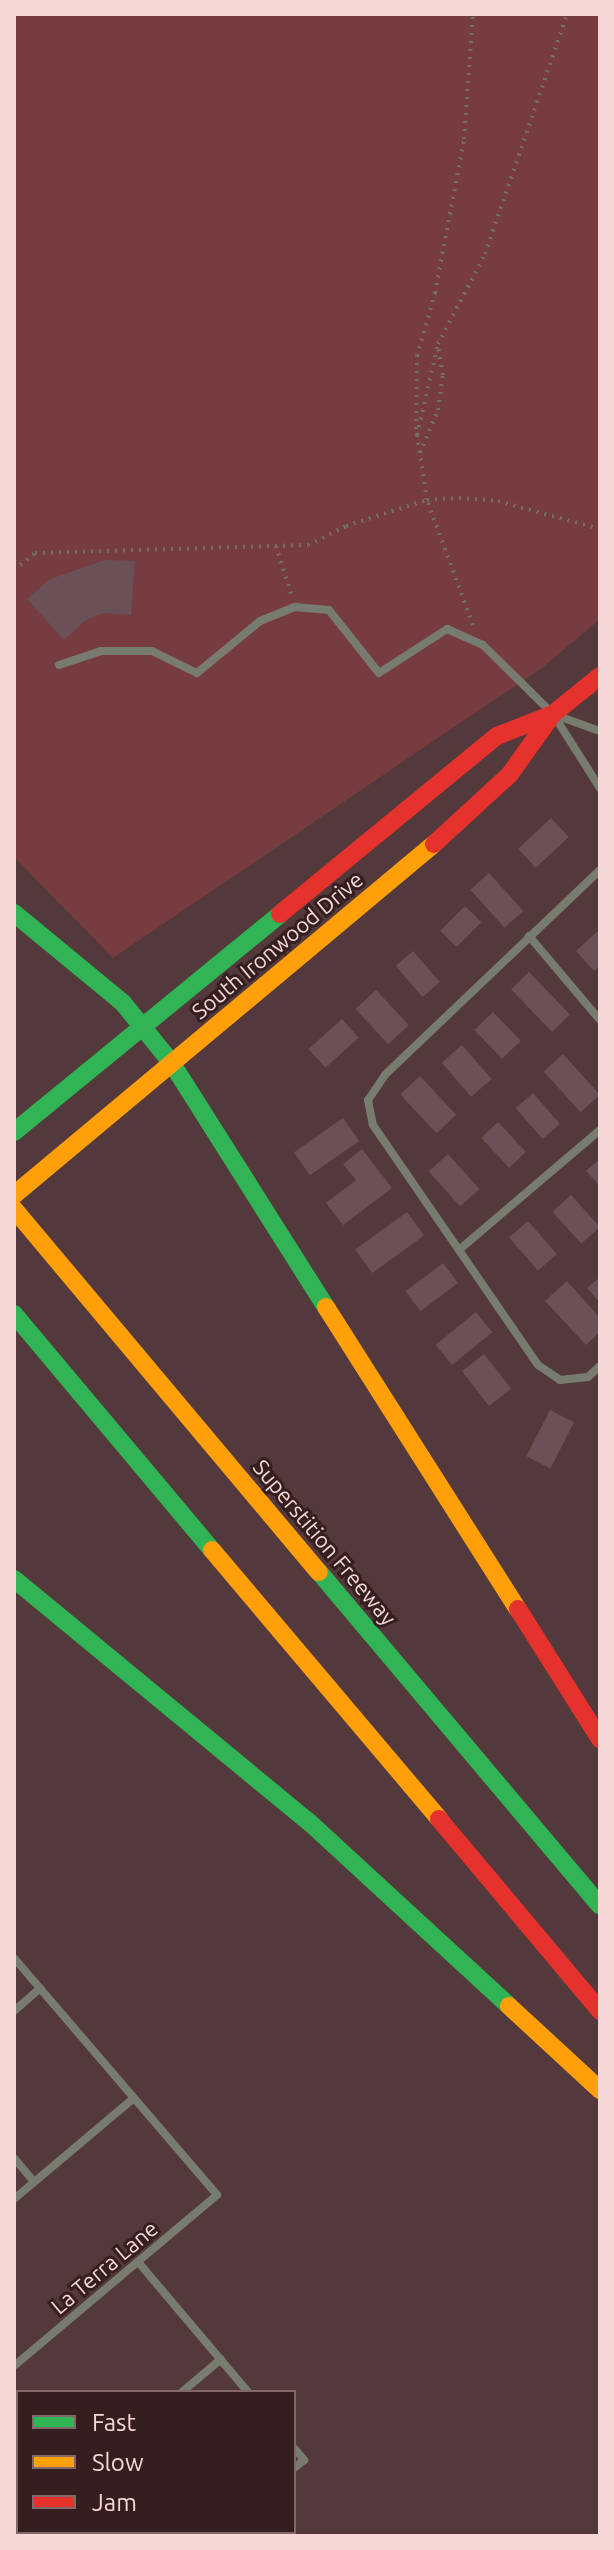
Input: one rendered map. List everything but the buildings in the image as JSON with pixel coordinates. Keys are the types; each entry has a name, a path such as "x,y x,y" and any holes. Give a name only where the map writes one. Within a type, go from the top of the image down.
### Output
{"main road":[{"name":"South Ironwood Drive","path":"14,1195 441,838 510,774 553,714 600,676"},
{"name":"South Ironwood Drive","path":"14,1132 497,736 553,714"},
{"path":"14,913 123,1003 171,1062 600,1739"},
{"name":"Superstition Freeway","path":"14,1209 600,1906"},
{"path":"14,1314 600,2011"},
{"path":"14,1579 308,1821 600,2090"}],"lane":[{"path":"59,665 101,651 152,651 197,673 260,621 295,607 329,610 379,673 447,629 483,645 553,714 600,788"},
{"path":"553,714 600,731"},
{"path":"600,870 385,1075 368,1100 373,1125 538,1365 560,1380 588,1377 600,1366"},
{"path":"529,936 600,1020"},
{"path":"459,1250 600,1130"},
{"path":"14,1958 134,2098 14,2199"},
{"path":"14,2011 40,1988"},
{"name":"La Terra Lane","path":"14,2366 217,2195 134,2098"},
{"path":"14,2158 34,2182"},
{"path":"139,2263 246,2390"},
{"path":"184,2390 221,2359"},
{"path":"296,2450 304,2460 296,2466"}],"path":[{"path":"473,14 464,139 435,293 417,356 417,435 427,500 457,594 483,645"},
{"path":"417,435 438,344 485,254 567,14"},
{"path":"420,454 438,410 443,375 438,344"},
{"path":"14,560 16,568 35,553 308,545 346,526 427,500 498,501 600,529"},
{"path":"276,546 295,607"}],"shaded area":[{"path":"14,14 600,14 600,619 543,667 113,958 14,857"}],"traffic: fast":[{"path":"14,913 123,1003 171,1062 326,1307"},
{"path":"14,1132 280,914"},
{"path":"14,1314 212,1550"},
{"path":"319,1572 600,1906"},
{"path":"14,1579 308,1821 509,2006"}],"traffic: slow":[{"path":"14,1195 434,844"},
{"path":"14,1209 319,1572"},
{"path":"326,1307 518,1609"},
{"path":"212,1550 439,1819"},
{"path":"509,2006 600,2090"}],"traffic: jam":[{"path":"434,844 510,774 553,714 600,676"},
{"path":"280,914 497,736 553,714"},
{"path":"518,1609 600,1739"},
{"path":"439,1819 600,2011"}]}
